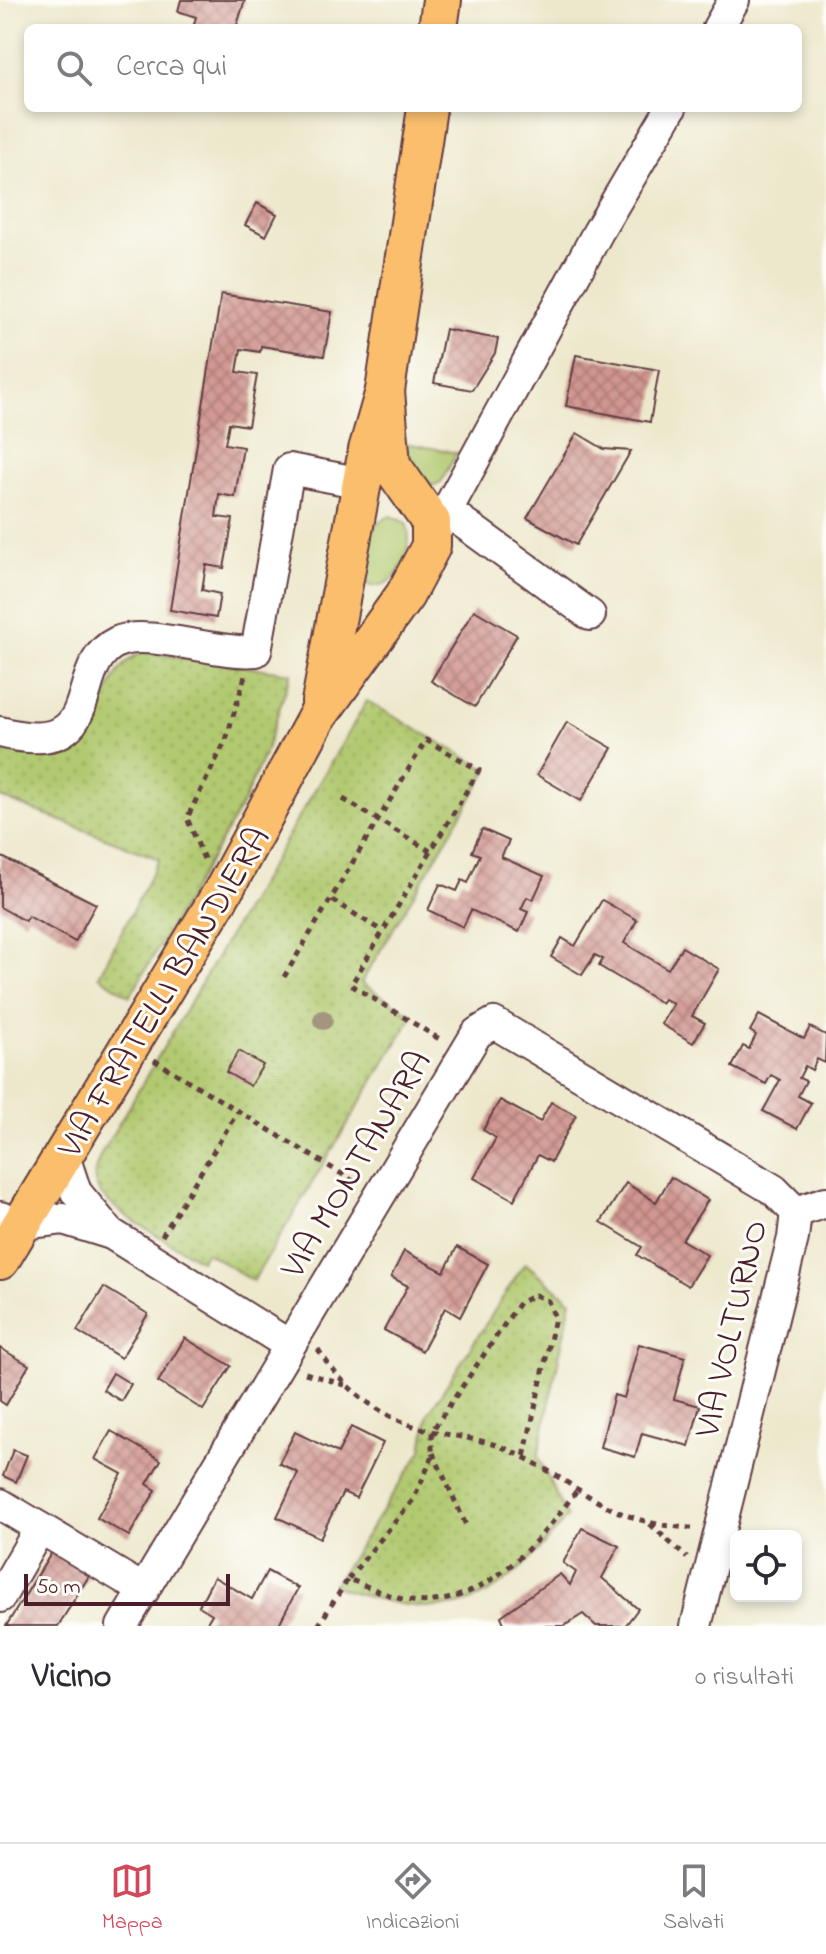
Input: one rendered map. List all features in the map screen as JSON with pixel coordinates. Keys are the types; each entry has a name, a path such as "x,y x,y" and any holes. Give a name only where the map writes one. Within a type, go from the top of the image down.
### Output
{"main road":[{"path":"439,24 442,0"},
{"name":"VIA FRATELLI BANDIERA","path":"317,717 361,494 385,391 426,112"},
{"name":"VIA FRATELLI BANDIERA","path":"0,1260 11,1220 64,1156 261,828 317,717 399,604 432,517 391,465 385,391"},
{"path":"361,494 383,494 432,517"},
{"path":"345,586 362,601 399,604"}],"street":[{"path":"720,24 734,0"},
{"path":"590,615 432,517 669,112"},
{"path":"0,732 31,739 47,738 64,730 75,717 104,652 129,638 221,651 252,661 289,469 361,494"},
{"name":"VIA VOLTURNO","path":"489,1024 507,1029 774,1190 796,1212 795,1228 696,1626"},
{"name":"VIA MONTANARA","path":"122,1626 477,1033 489,1024"},
{"path":"64,1156 76,1192 110,1233"},
{"path":"796,1212 826,1202"},
{"path":"11,1220 63,1219 110,1233 291,1342"},
{"path":"0,1504 144,1590"},
{"path":"0,1597 40,1528"}],"path":[{"path":"205,860 187,818 226,740 252,661"},
{"path":"284,977 426,740 479,770 351,985 441,1040"},
{"path":"343,799 430,851"},
{"path":"332,900 382,932"},
{"path":"371,950 379,954"},
{"path":"131,1046 355,1182"},
{"path":"149,1257 238,1111"},
{"path":"318,1626 348,1579 406,1510 426,1474 433,1452 432,1431 519,1303 535,1295 548,1301 555,1318 524,1457"},
{"path":"291,1342 323,1380 346,1385"},
{"path":"291,1342 320,1352 346,1385 377,1409 432,1431 496,1445 524,1457 618,1514 650,1524 720,1533"},
{"path":"433,1452 466,1525"},
{"path":"348,1579 408,1601 434,1601 460,1594 517,1559 545,1532 577,1490"},
{"path":"650,1524 709,1577"}],"green space":[{"path":"406,443 457,453 441,482 432,486 411,463"},
{"path":"390,516 406,523 406,555 396,575 388,582 379,586 368,585 362,576 373,526"},
{"path":"143,652 291,673 266,750 243,803 130,996 99,976 159,859 0,797 0,745 43,756 69,752 83,742 93,727 116,676 127,662"},
{"path":"367,701 488,770 361,983 413,1015 253,1281 206,1252 200,1260 126,1216 102,1195 95,1181 96,1169 101,1154"},
{"path":"525,1263 571,1301 538,1457 567,1517 514,1574 490,1592 466,1602 440,1607 410,1606 333,1586 422,1450 428,1414"}],"building":[{"path":"181,0 245,0 237,24 194,24 196,17 178,11"},
{"path":"257,203 277,214 266,236 245,225"},
{"path":"221,294 332,312 324,356 261,346 260,352 241,349 237,372 257,375 248,426 229,423 225,444 243,447 235,497 219,494 216,517 233,519 224,568 206,565 202,590 220,594 216,618 170,610"},
{"path":"445,329 498,339 495,353 472,390 434,383"},
{"path":"576,355 659,370 650,422 566,406"},
{"path":"577,433 604,449 631,451 576,545 527,518"},
{"path":"474,610 517,635 475,707 431,681"},
{"path":"567,722 612,748 581,801 537,775"},
{"path":"482,829 509,841 501,857 544,876 533,900 527,897 521,909 528,912 519,932 471,910 463,927 428,910 440,884 457,891 462,880 468,883 480,855 472,852"},
{"path":"0,856 96,904 75,942 28,916 25,921 0,907"},
{"path":"602,900 637,920 624,943 668,969 682,947 719,969 692,1016 705,1023 693,1043 661,1024 673,1004 664,999 661,1003 599,966 603,959 595,955 582,975 551,957 562,938 575,946"},
{"path":"759,1015 804,1039 810,1027 826,1035 825,1063 817,1059 812,1070 805,1066 799,1078 806,1081 798,1096 811,1103 797,1129 763,1111 780,1080 771,1075 766,1084 732,1067 743,1046 749,1049 756,1035 750,1031"},
{"path":"239,1051 263,1065 250,1086 226,1072"},
{"path":"500,1100 540,1122 551,1102 576,1115 551,1162 538,1155 514,1200 474,1178 496,1138 483,1130"},
{"path":"671,1177 708,1200 682,1240 707,1255 688,1286 637,1255 642,1247 601,1222 626,1183 656,1202"},
{"path":"457,1247 488,1264 460,1317 445,1308 422,1351 384,1330 408,1286 391,1277 404,1251 444,1272"},
{"path":"104,1287 148,1314 121,1358 77,1331"},
{"path":"185,1338 231,1366 203,1410 158,1382"},
{"path":"639,1344 685,1357 674,1399 700,1406 689,1446 642,1433 635,1457 600,1447 614,1395 624,1398"},
{"path":"0,1348 29,1365 6,1405 0,1401"},
{"path":"113,1373 131,1384 121,1401 103,1390"},
{"path":"351,1427 383,1443 356,1498 343,1492 320,1538 277,1517 298,1473 279,1463 295,1432 338,1453"},
{"path":"111,1431 161,1460 147,1484 156,1490 129,1536 97,1518 122,1474 95,1459"},
{"path":"13,1450 27,1455 16,1482 3,1476"},
{"path":"582,1528 619,1546 602,1578 638,1609 625,1626 596,1626 583,1614 564,1626 505,1626 501,1616 560,1574 570,1585 576,1572 563,1563"},
{"path":"52,1552 89,1576 58,1626 6,1626"},
{"path":"267,1571 298,1588 278,1626 205,1626 212,1614 199,1606 214,1577 252,1599"}]}
